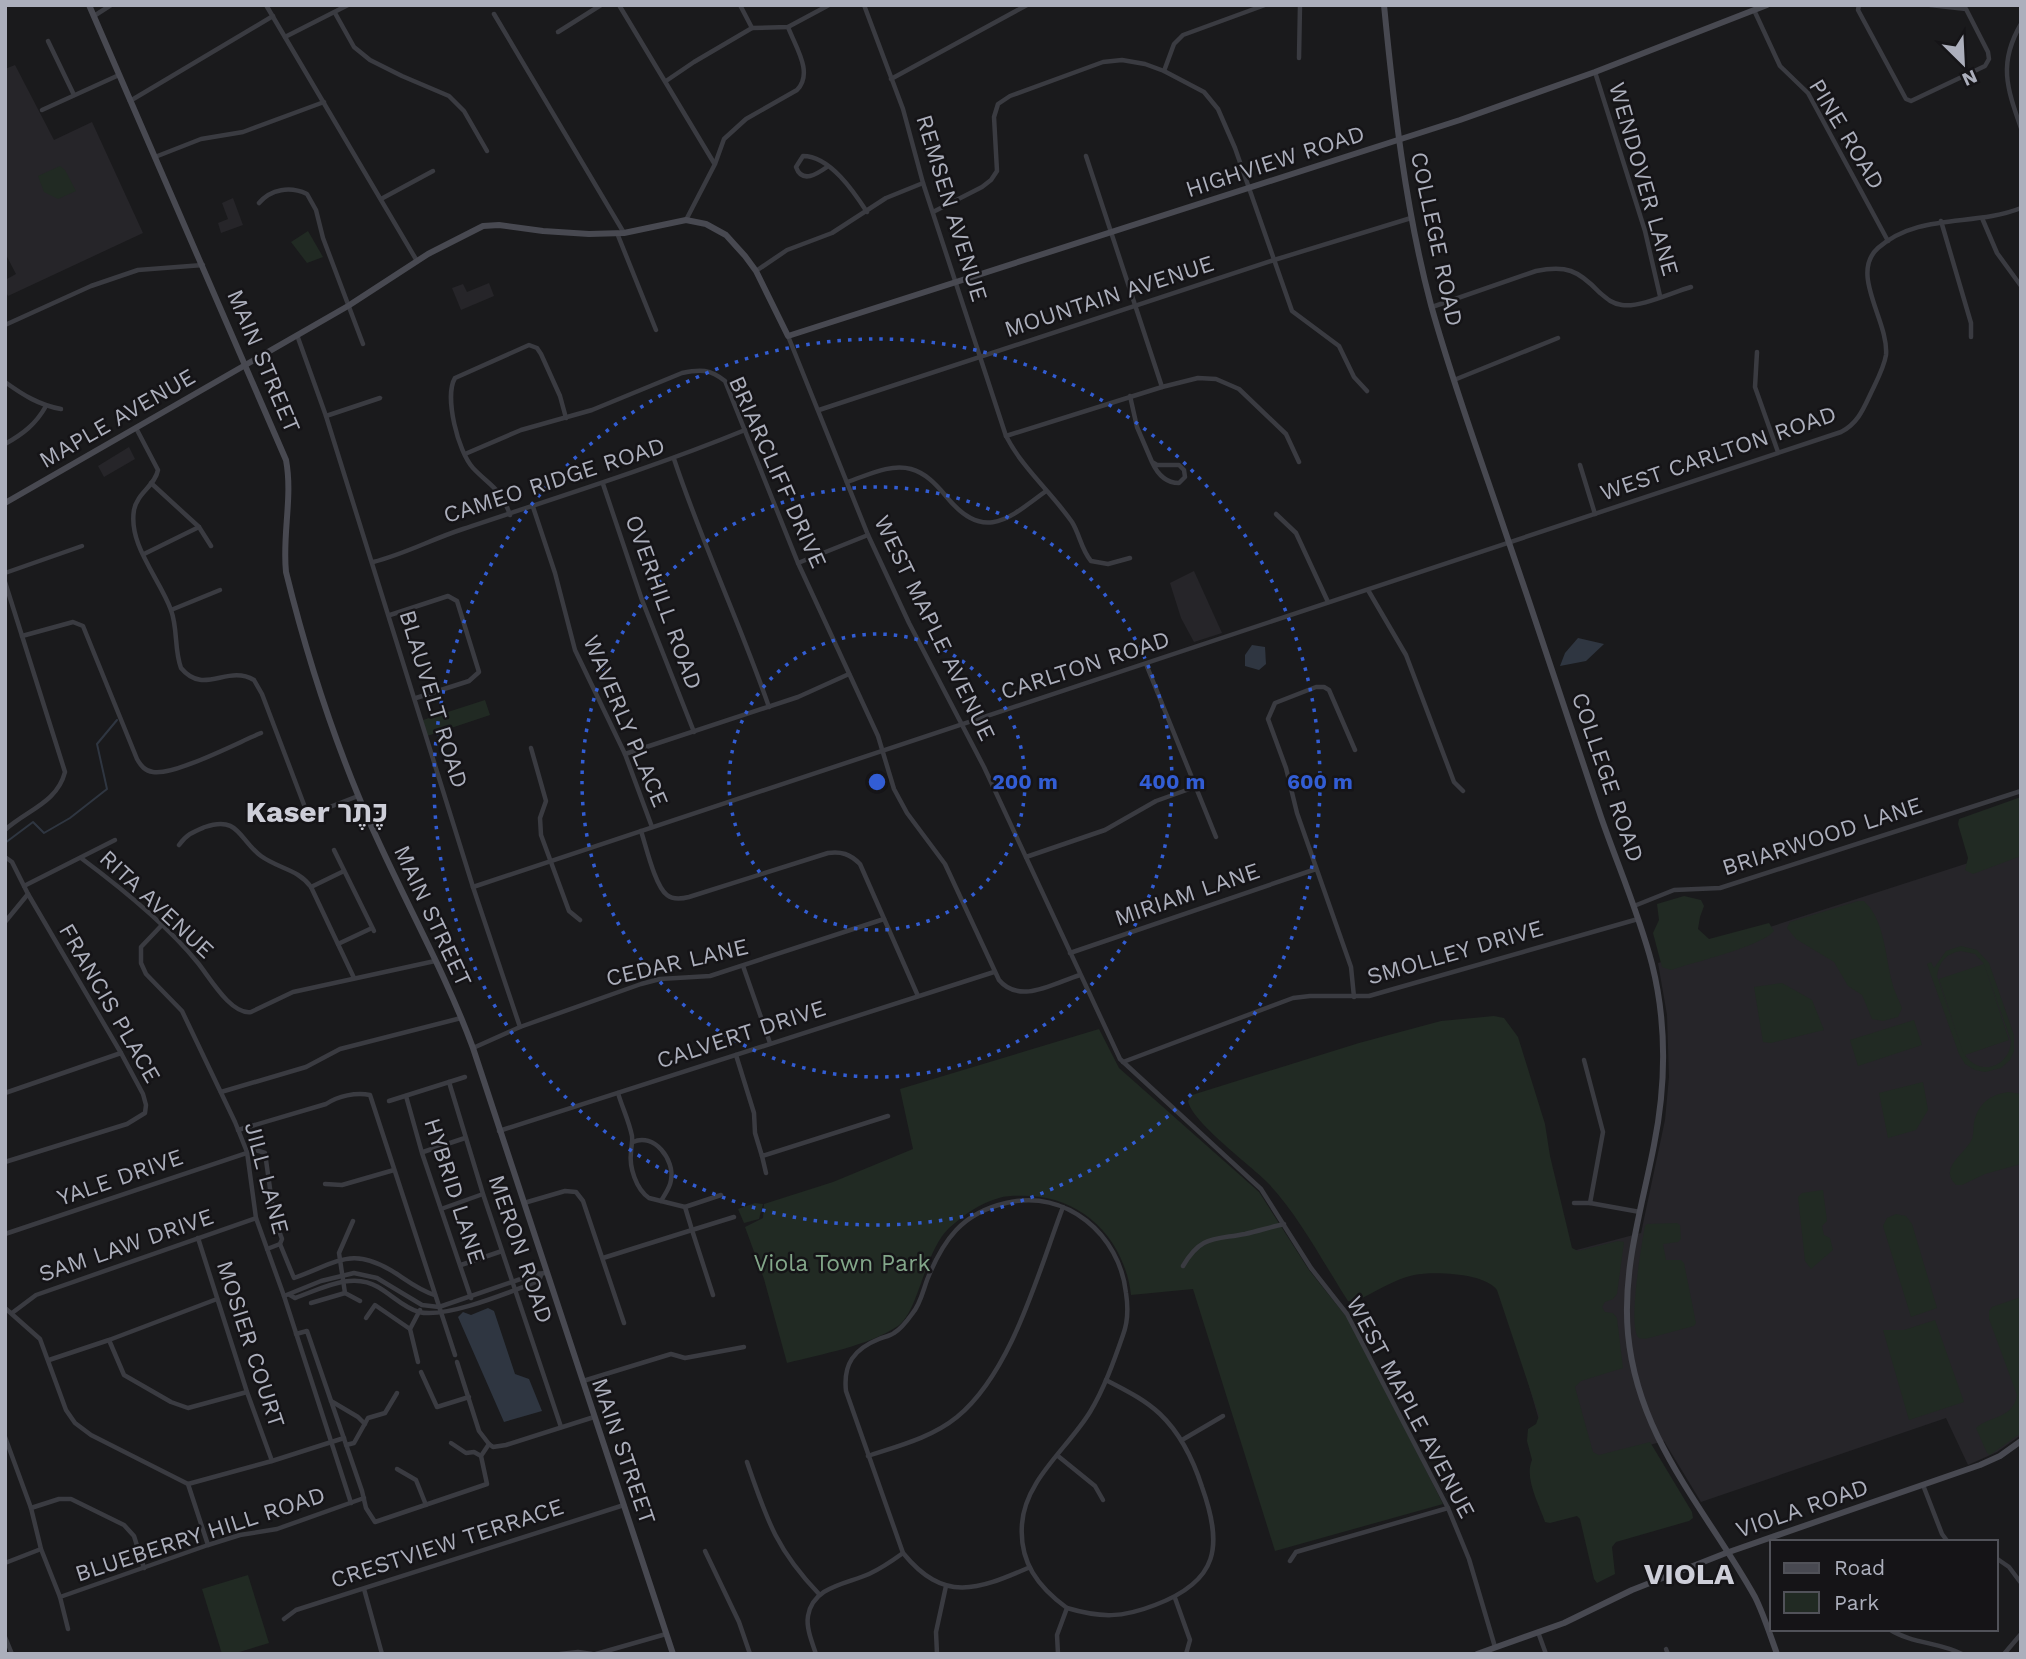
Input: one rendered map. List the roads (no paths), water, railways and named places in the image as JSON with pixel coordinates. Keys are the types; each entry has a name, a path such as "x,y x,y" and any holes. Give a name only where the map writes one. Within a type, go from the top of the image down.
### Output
{"street":[{"name":"MAIN STREET","path":"89,5 286,460 289,488 284,557 313,674 358,796 461,1018 524,1203 543,1274 582,1381 673,1654"},
{"path":"93,16 111,5"},
{"path":"266,5 416,261"},
{"path":"285,37 348,5"},
{"path":"558,32 601,5"},
{"path":"619,5 715,164"},
{"path":"740,5 752,28"},
{"path":"666,81 752,28 788,27 829,5"},
{"name":"REMSEN AVENUE","path":"864,5 902,109 923,184 1006,436 1016,456 1073,524 1081,546 1091,561 1108,564 1130,558"},
{"path":"891,79 1027,5"},
{"path":"1164,71 1174,44 1183,35 1265,5"},
{"path":"1299,58 1300,5"},
{"name":"COLLEGE ROAD","path":"1384,5 1398,140 1411,218 1432,307 1572,732 1634,906 1657,988 1663,1054 1659,1118 1629,1266 1627,1306 1631,1356 1638,1388 1647,1416 1666,1455 1757,1601 1777,1654"},
{"name":"HIGHVIEW ROAD","path":"788,337 1398,140 1595,72 1767,5"},
{"path":"1859,5 1858,10 1906,99 1911,101 1984,66 1990,59 1966,9 1930,5"},
{"name":"PINE ROAD","path":"1755,10 1780,66 1808,93 1888,241"},
{"path":"335,13 354,47 370,60 449,96 464,111 487,151"},
{"path":"494,14 621,233 656,330"},
{"path":"131,102 273,16"},
{"path":"2021,24 2009,52 2006,71 2007,88 2021,128"},
{"path":"246,363 348,306 416,261 483,226 499,225 589,234 621,233 686,220 715,164 724,139 735,127 797,90 803,83 803,67 788,27"},
{"path":"48,41 74,95"},
{"path":"933,212 991,180 997,170 994,117 998,104 1010,96 1103,62 1145,64 1164,71 1204,92 1218,109 1235,148 1292,311 1339,346 1354,377 1367,391"},
{"name":"WENDOVER LANE","path":"1595,72 1644,231 1660,296"},
{"path":"42,110 119,75"},
{"path":"155,158 201,139 243,132 324,102"},
{"path":"827,167 808,177 802,176 796,167 798,160 809,156 827,167 851,187 867,212"},
{"path":"1086,156 1163,387"},
{"path":"381,199 433,171"},
{"path":"756,271 787,250 832,233 886,198 923,184"},
{"path":"259,203 270,194 287,189 307,194 316,210 363,344"},
{"name":"WEST CARLTON ROAD","path":"1510,544 1851,427 1866,404 1886,356 1886,341 1868,285 1868,264 1877,249 1915,227 1941,221 1982,218 2021,208"},
{"name":"MOUNTAIN AVENUE","path":"819,410 980,355 1411,218"},
{"path":"1982,218 1997,253 2021,286"},
{"name":"WEST MAPLE AVENUE","path":"686,220 706,225 726,235 756,271 819,410 868,535 1123,1062 1261,1189 1311,1268 1340,1304 1448,1508 1469,1559 1495,1647"},
{"path":"1941,221 1971,323 1971,337"},
{"path":"5,325 91,286 138,270 203,265"},
{"path":"1432,307 1552,268 1580,274 1608,301 1615,304 1633,306 1691,287"},
{"name":"BLAUVELT ROAD","path":"296,334 326,416 473,887 520,1027"},
{"path":"1454,380 1558,338"},
{"path":"510,515 500,492 471,467 465,454 454,422 451,385 455,378 530,345 537,348 541,354 561,396 566,418"},
{"path":"1757,352 1755,387 1778,452"},
{"name":"MAPLE AVENUE","path":"5,503 246,363"},
{"name":"BRIARCLIFF DRIVE","path":"465,454 521,430 566,418 696,369 715,373 724,381 798,564 883,751 894,789 907,813 945,864 994,972"},
{"path":"1006,436 1163,387 1198,378 1216,379 1239,389 1286,433 1299,462"},
{"path":"5,382 46,406 61,409"},
{"path":"1130,396 1137,427 1152,462 1159,474 1172,483 1179,483 1185,477 1184,470 1179,465 1157,465 1152,462"},
{"path":"326,416 380,398"},
{"path":"5,444 38,421 46,406"},
{"path":"136,427 157,466 158,474 138,498 133,512 135,534 171,610 178,662 185,674 204,681 242,674 254,680 259,686 306,810 317,812 358,796"},
{"name":"CAMEO RIDGE ROAD","path":"373,562 398,556 438,537 674,460 745,430"},
{"path":"674,460 691,511 731,604 769,707"},
{"path":"1580,466 1595,514"},
{"path":"847,482 894,468 908,468 935,483 962,514 985,523 1000,521 1015,514 1046,491"},
{"path":"151,483 199,527 211,546"},
{"name":"OVERHILL ROAD","path":"603,484 642,600 694,732"},
{"name":"WAVERLY PLACE","path":"533,507 555,573 575,650 625,754 652,827"},
{"path":"1276,514 1296,533 1328,602"},
{"path":"144,554 199,527"},
{"path":"798,564 868,535"},
{"name":"CARLTON ROAD","path":"473,887 1510,544"},
{"path":"5,573 82,546"},
{"path":"5,582 65,772 56,794 5,830"},
{"path":"171,610 220,590"},
{"path":"1368,590 1406,655 1454,782 1463,791"},
{"path":"390,615 448,596 457,601 463,617 479,672 469,681 416,698"},
{"path":"22,636 73,622 83,626 137,759 144,769 151,772 174,770 261,733"},
{"path":"1146,664 1216,837"},
{"path":"625,754 799,697 849,674"},
{"path":"1354,997 1351,967 1315,869 1286,768 1270,728 1270,710 1283,698 1324,687 1329,690 1355,750"},
{"path":"531,748 546,801 539,827 569,911 580,920"},
{"path":"1026,857 1105,830 1156,801 1195,788"},
{"name":"BRIARWOOD LANE","path":"1634,906 1674,890 1720,888 2021,791"},
{"path":"179,845 187,834 219,822 230,825 260,855 304,877 354,978"},
{"path":"641,831 660,887 674,898 689,897 837,851 849,855 860,864 918,996"},
{"path":"24,886 115,840"},
{"path":"334,850 373,930 338,944"},
{"name":"FRANCIS PLACE","path":"5,857 12,862 121,1053 146,1105 145,1112 127,1124 5,1162"},
{"name":"RITA AVENUE","path":"82,858 118,886 191,954 233,1007 243,1013 251,1012 293,992 435,961"},
{"name":"MIRIAM LANE","path":"1070,953 1315,869"},
{"path":"311,887 344,871"},
{"path":"5,922 28,894"},
{"name":"CEDAR LANE","path":"520,1027 641,984 660,979 710,976 884,919"},
{"name":"SMOLLEY DRIVE","path":"1123,1062 1293,998 1354,997 1389,991 1638,919"},
{"name":"JILL LANE","path":"161,926 141,947 141,963 146,975 182,1011 247,1152 256,1218 287,1295 296,1334 351,1503"},
{"path":"743,966 770,1043"},
{"path":"994,972 1004,986 1018,992 1031,991 1080,975"},
{"name":"CALVERT DRIVE","path":"499,1131 994,972"},
{"path":"221,1092 306,1067 340,1049 461,1018"},
{"path":"472,1048 520,1027"},
{"path":"5,1093 121,1053"},
{"path":"736,1055 754,1113 755,1133 766,1173"},
{"path":"1584,1060 1603,1132 1590,1203"},
{"path":"388,1101 465,1077"},
{"name":"MERON ROAD","path":"449,1082 483,1194 561,1427"},
{"path":"238,1130 326,1104 334,1098 363,1093 370,1095 455,1355"},
{"path":"618,1093 633,1142 631,1159 639,1188 649,1198 685,1207 722,1195"},
{"name":"HYBRID LANE","path":"406,1096 422,1153 473,1303"},
{"path":"762,1156 888,1116"},
{"path":"422,1153 465,1138"},
{"path":"633,1142 638,1139 652,1142 668,1158 672,1179 661,1201"},
{"path":"247,1152 256,1150 265,1153 274,1217 282,1239 280,1244 293,1278 340,1260 358,1257 374,1261 425,1292 435,1295"},
{"name":"YALE DRIVE","path":"5,1234 247,1152"},
{"path":"325,1184 342,1185 394,1170"},
{"path":"524,1203 565,1191 576,1192 583,1201 624,1322"},
{"path":"441,1209 483,1194"},
{"path":"1028,1568 979,1588 964,1589 946,1586 925,1575 903,1553 846,1391 846,1368 853,1355 865,1346 894,1334 905,1324 915,1311 945,1242 959,1226 992,1206 1011,1201 1041,1201 1085,1219 1108,1241 1119,1262 1128,1305 1124,1332 1106,1380 1091,1410 1036,1483 1025,1505 1022,1547 1028,1568 1040,1585 1067,1608 1087,1614 1120,1616 1139,1612 1175,1598 1194,1585 1207,1566 1215,1534 1195,1467 1182,1440 1160,1413 1135,1394 1106,1380"},
{"path":"1574,1203 1590,1203 1640,1212"},
{"path":"685,1207 713,1295"},
{"path":"868,1456 931,1433 957,1417 981,1392 1002,1362 1063,1208"},
{"path":"603,1258 734,1217"},
{"name":"SAM LAW DRIVE","path":"12,1313 36,1295 256,1218"},
{"path":"345,1293 339,1253 353,1221"},
{"path":"1183,1266 1198,1245 1207,1240 1284,1224"},
{"name":"MOSIER COURT","path":"198,1238 272,1461"},
{"path":"267,1249 280,1244"},
{"path":"461,1265 502,1251"},
{"path":"287,1295 295,1298 354,1273 377,1278 422,1306 439,1307 536,1274 543,1274 539,1281 442,1314 419,1312 405,1306 376,1285 343,1279"},
{"path":"311,1303 345,1293 360,1301"},
{"path":"49,1360 217,1299"},
{"path":"366,1318 375,1306 410,1329"},
{"path":"418,1362 410,1329 422,1306"},
{"path":"5,1308 36,1333 49,1360 66,1410 75,1423 188,1484 344,1438"},
{"path":"296,1334 307,1331 366,1507 375,1522 487,1484 481,1456 474,1452 466,1453 451,1443"},
{"path":"109,1340 124,1376 171,1402 188,1408 247,1392"},
{"path":"582,1381 671,1354 685,1358 744,1347"},
{"path":"457,1362 479,1431 491,1446"},
{"path":"421,1372 437,1407 469,1397"},
{"path":"346,1445 354,1443 368,1418 385,1413 397,1393"},
{"path":"331,1401 365,1424"},
{"path":"1182,1440 1223,1416"},
{"path":"481,1456 491,1446 594,1417"},
{"path":"5,1437 31,1508 41,1549 60,1597 68,1629"},
{"name":"VIOLA ROAD","path":"1477,1654 1564,1623 1632,1590 1726,1553 1990,1461 2021,1441"},
{"path":"1058,1456 1095,1486 1102,1500"},
{"path":"747,1462 774,1534 797,1572 820,1594"},
{"path":"397,1469 416,1480 426,1506"},
{"path":"188,1484 208,1545"},
{"path":"1923,1485 1946,1540"},
{"path":"31,1508 59,1499 71,1499 124,1525 134,1536 145,1568"},
{"name":"BLUEBERRY HILL ROAD","path":"60,1597 208,1545 240,1535 276,1529 364,1499"},
{"name":"CRESTVIEW TERRACE","path":"284,1619 296,1610 624,1505"},
{"path":"1290,1561 1296,1552 1448,1508"},
{"path":"5,1563 41,1549"},
{"path":"705,1551 739,1622 750,1654"},
{"path":"816,1654 808,1616 811,1606 820,1594 885,1566 903,1553"},
{"path":"1998,1559 2009,1567 2021,1583"},
{"path":"937,1654 936,1632 946,1586"},
{"path":"364,1589 382,1654"},
{"path":"1175,1598 1190,1640 1186,1654"},
{"path":"1058,1654 1057,1634 1067,1608"},
{"path":"1893,1631 1908,1639 1962,1654"},
{"path":"1538,1633 1546,1654"},
{"path":"560,1654 594,1654 666,1634"},
{"path":"2004,1654 2021,1634"},
{"path":"5,1637 12,1654"}],"waterway":[{"path":"5,843 33,822 44,833 70,818 107,789 97,744 117,720"}],"district":[{"name":"Kaser כֶּתֶר","path":"317,812"},
{"name":"VIOLA","path":"1689,1574"}],"park label":[{"name":"Viola Town Park","path":"842,1263"}]}
